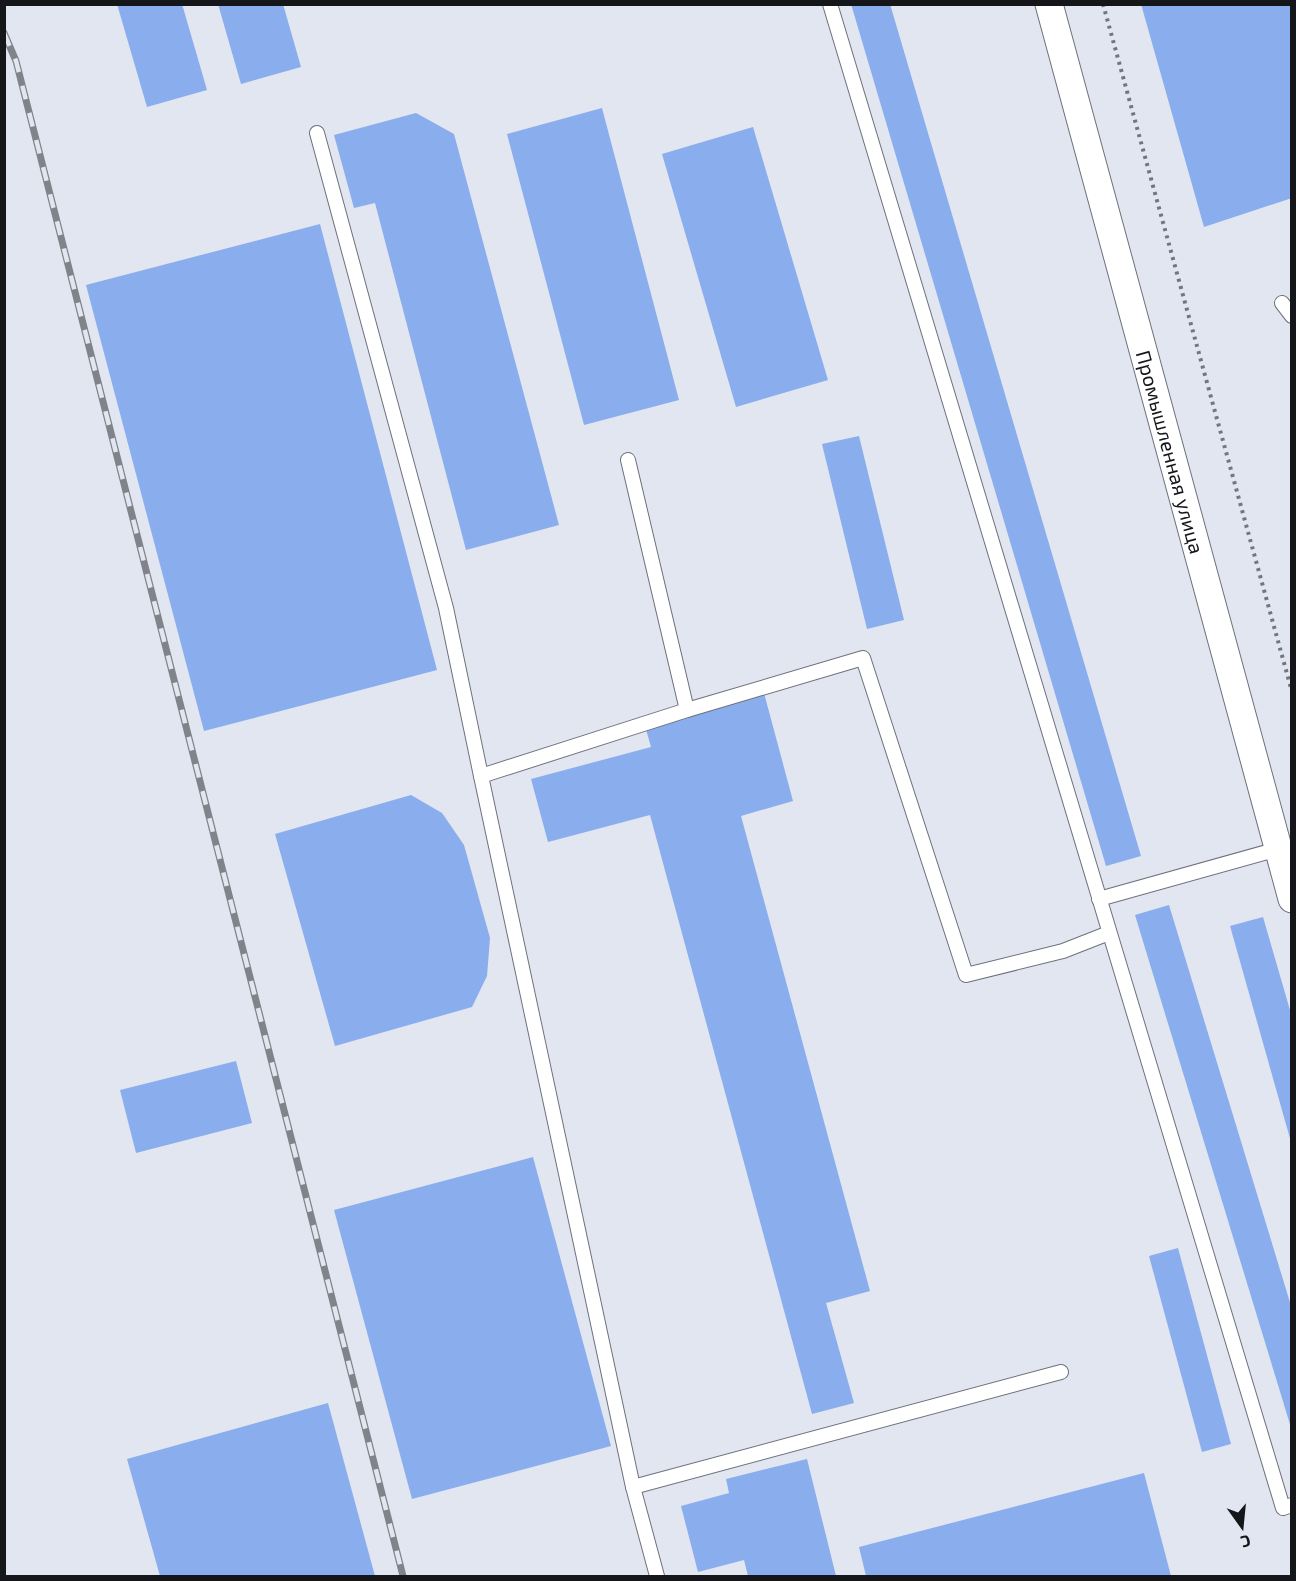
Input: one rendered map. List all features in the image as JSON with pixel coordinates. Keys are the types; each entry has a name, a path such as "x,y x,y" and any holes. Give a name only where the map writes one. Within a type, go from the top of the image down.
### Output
{"street":[{"name":"Промышленная улица","path":"1049,4 1292,899"}],"lane":[{"path":"830,4 1283,1508 1292,1505"},
{"path":"317,133 446,608 633,1487 657,1576"},
{"path":"1282,303 1292,316"},
{"path":"628,460 687,710"},
{"path":"481,776 687,710 863,658 966,975 1063,951 1109,933"},
{"path":"1099,898 1278,849"},
{"path":"633,1487 1061,1372"}],"path":[{"path":"1103,4 1292,692"}],"building":[{"path":"117,4 182,4 207,90 147,107"},
{"path":"218,4 283,4 301,67 241,84"},
{"path":"851,4 890,4 1141,856 1106,866"},
{"path":"1141,4 1292,4 1292,198 1204,227"},
{"path":"602,108 679,400 584,425 507,134"},
{"path":"416,113 454,134 559,525 466,550 375,203 354,208 334,135"},
{"path":"753,127 828,380 736,407 662,154"},
{"path":"320,224 437,670 204,731 86,285"},
{"path":"859,436 904,620 867,629 822,444"},
{"path":"764,693 793,801 741,816 870,1291 826,1303 854,1403 812,1414 650,815 548,842 531,779 651,747 645,726"},
{"path":"411,795 442,813 464,845 490,938 487,976 472,1007 335,1046 275,834"},
{"path":"1169,905 1292,1309 1292,1431 1135,915"},
{"path":"1263,917 1292,1017 1291,1142 1230,926"},
{"path":"236,1061 252,1123 136,1153 120,1090"},
{"path":"533,1157 611,1446 412,1499 334,1210"},
{"path":"1178,1248 1231,1444 1202,1452 1149,1256"},
{"path":"328,1403 375,1576 160,1576 127,1459"},
{"path":"807,1459 836,1576 748,1576 744,1560 698,1572 681,1506 729,1493 726,1479"},
{"path":"1144,1473 1171,1576 866,1576 859,1547"}],"railway":[{"path":"4,33 16,61 403,1576"}]}
